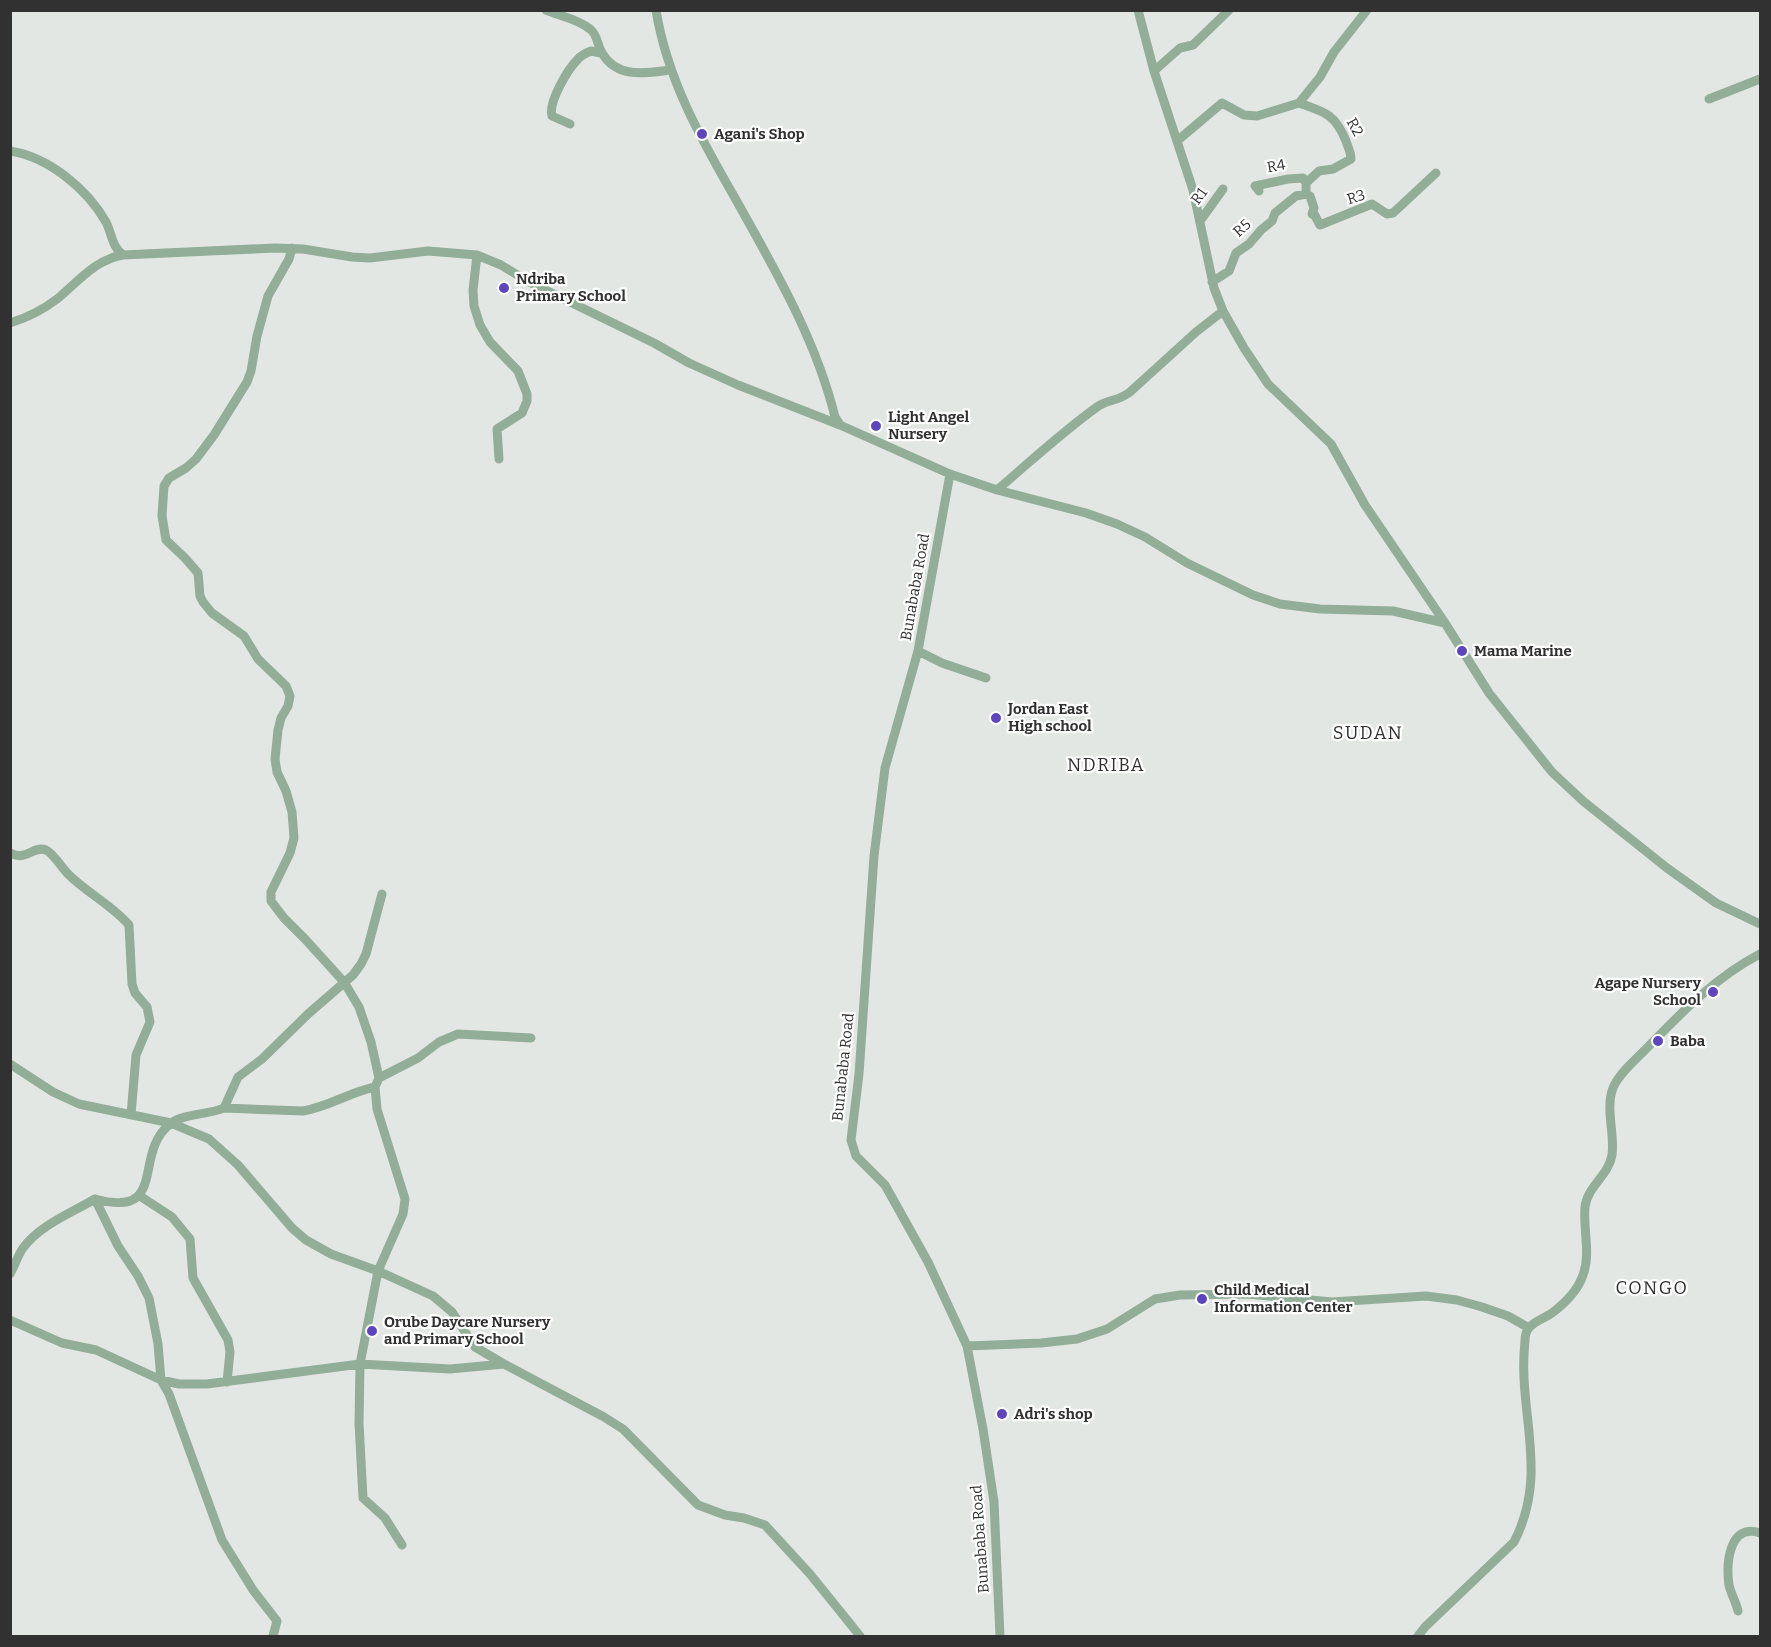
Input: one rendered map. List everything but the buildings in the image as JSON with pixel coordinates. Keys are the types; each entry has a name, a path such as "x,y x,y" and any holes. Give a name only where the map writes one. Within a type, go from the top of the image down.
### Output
{"street":[{"path":"546,10 591,29 601,53 618,69 632,73 670,70"},
{"path":"656,10 670,70 705,146 761,244 810,341 818,358 835,417 840,425"},
{"path":"1138,10 1154,71 1193,190 1212,282 1223,311 1268,384 1331,444 1365,505 1489,693 1552,772 1583,801 1667,868 1716,903 1761,924"},
{"path":"1154,71 1180,48 1192,45 1229,10"},
{"path":"1177,141 1222,103 1244,115 1257,116 1299,104 1320,77 1334,52 1367,10"},
{"path":"570,124 552,116 550,110 553,101 577,59 591,51 601,53"},
{"path":"1709,99 1761,79"},
{"name":"R2","path":"1299,104 1316,107 1334,120 1341,128 1351,151 1351,159 1333,169 1318,171 1306,183"},
{"path":"10,151 36,158 71,181 99,211 110,230 116,250 123,255"},
{"name":"R3","path":"1306,194 1310,196 1312,213 1320,225 1372,204 1387,214 1393,213 1436,173"},
{"name":"R4","path":"1259,191 1255,186 1288,178 1303,178 1306,183"},
{"path":"1306,183 1306,194"},
{"name":"R1","path":"1200,221 1223,189"},
{"name":"R5","path":"1212,282 1229,271 1236,253 1249,244 1272,221 1275,213 1296,196 1306,194"},
{"path":"292,248 289,259 268,297 247,382 196,459 169,478 164,486 163,523 166,540 186,558 198,573 203,602 218,618 244,636 258,659 286,686 290,696 288,706 281,717 275,759 277,772 286,791 294,838 290,853 271,892 271,901 344,982 363,1017 377,1083 377,1109 405,1199 403,1214 378,1271 360,1364 359,1423 363,1498 385,1518 402,1545"},
{"path":"10,322 23,319 54,301 105,259 123,255 292,248 370,258 428,251 477,255 501,265 527,281 654,343 689,363 738,385 840,425 950,474 997,490 1086,513 1117,524 1145,537 1187,563 1253,595 1271,601 1320,609 1393,611 1444,622"},
{"path":"477,255 473,290 474,306 480,325 490,342 518,371 527,394 522,413 497,429 499,459"},
{"path":"997,490 1100,404 1121,399 1223,311"},
{"name":"Bunababa Road","path":"950,474 918,651 885,768 874,856 860,1074 851,1140 856,1156 885,1185 923,1252 967,1346 994,1502 1000,1636"},
{"path":"918,651 942,663 986,678"},
{"path":"10,853 26,856 39,849 48,851 85,890 117,913 129,926 132,984 135,993 147,1007 150,1022 136,1055 131,1115"},
{"path":"224,1108 238,1077 262,1059 308,1014 353,975 366,954 382,894"},
{"path":"1418,1636 1514,1542 1522,1526 1531,1481 1531,1439 1523,1356 1526,1337 1529,1328 1553,1312 1572,1295 1583,1276 1587,1262 1585,1206 1593,1186 1612,1157 1610,1107 1614,1087 1630,1065 1702,995 1761,954"},
{"path":"10,1274 24,1247 35,1236 95,1199 119,1203 130,1202 140,1196 157,1143 171,1123 224,1108 303,1111 315,1109 377,1083 449,1036 458,1034 531,1038"},
{"path":"10,1064 53,1092 79,1104 171,1123 209,1139 226,1152 292,1228 306,1240 331,1254 378,1271 434,1296 452,1312 475,1347 604,1417 623,1430 676,1486 698,1505 725,1515 765,1525 810,1574 860,1636"},
{"path":"140,1196 172,1217 190,1239 193,1278 228,1340 227,1382"},
{"path":"95,1199 118,1246 138,1276 149,1298 158,1344 161,1380 169,1394 222,1540 253,1590 277,1621 273,1636"},
{"path":"967,1346 1077,1339 1107,1329 1155,1299 1180,1295 1247,1294 1332,1302 1426,1296 1457,1300 1482,1307 1508,1316 1529,1328"},
{"path":"10,1320 62,1343 96,1350 161,1380 179,1384 227,1382 360,1364 450,1368 504,1364"},
{"path":"169,1394 179,1384"},
{"path":"1738,1611 1736,1599 1730,1588 1727,1568 1731,1547 1739,1534 1752,1530 1761,1533"}],"place":[{"name":"Agani's Shop","path":"702,134"},
{"name":"Ndriba Primary School","path":"504,288"},
{"name":"Light Angel Nursery","path":"876,426"},
{"name":"Mama Marine","path":"1462,651"},
{"name":"Jordan East High school","path":"996,718"},
{"name":"Agape Nursery School","path":"1713,992"},
{"name":"Baba","path":"1658,1041"},
{"name":"Child Medical Information Center","path":"1202,1299"},
{"name":"Orube Daycare Nursery and Primary School","path":"372,1331"},
{"name":"Adri's shop","path":"1002,1414"}],"district":[{"name":"SUDAN","path":"1368,733"},
{"name":"NDRIBA","path":"1106,765"},
{"name":"CONGO","path":"1652,1288"}]}
